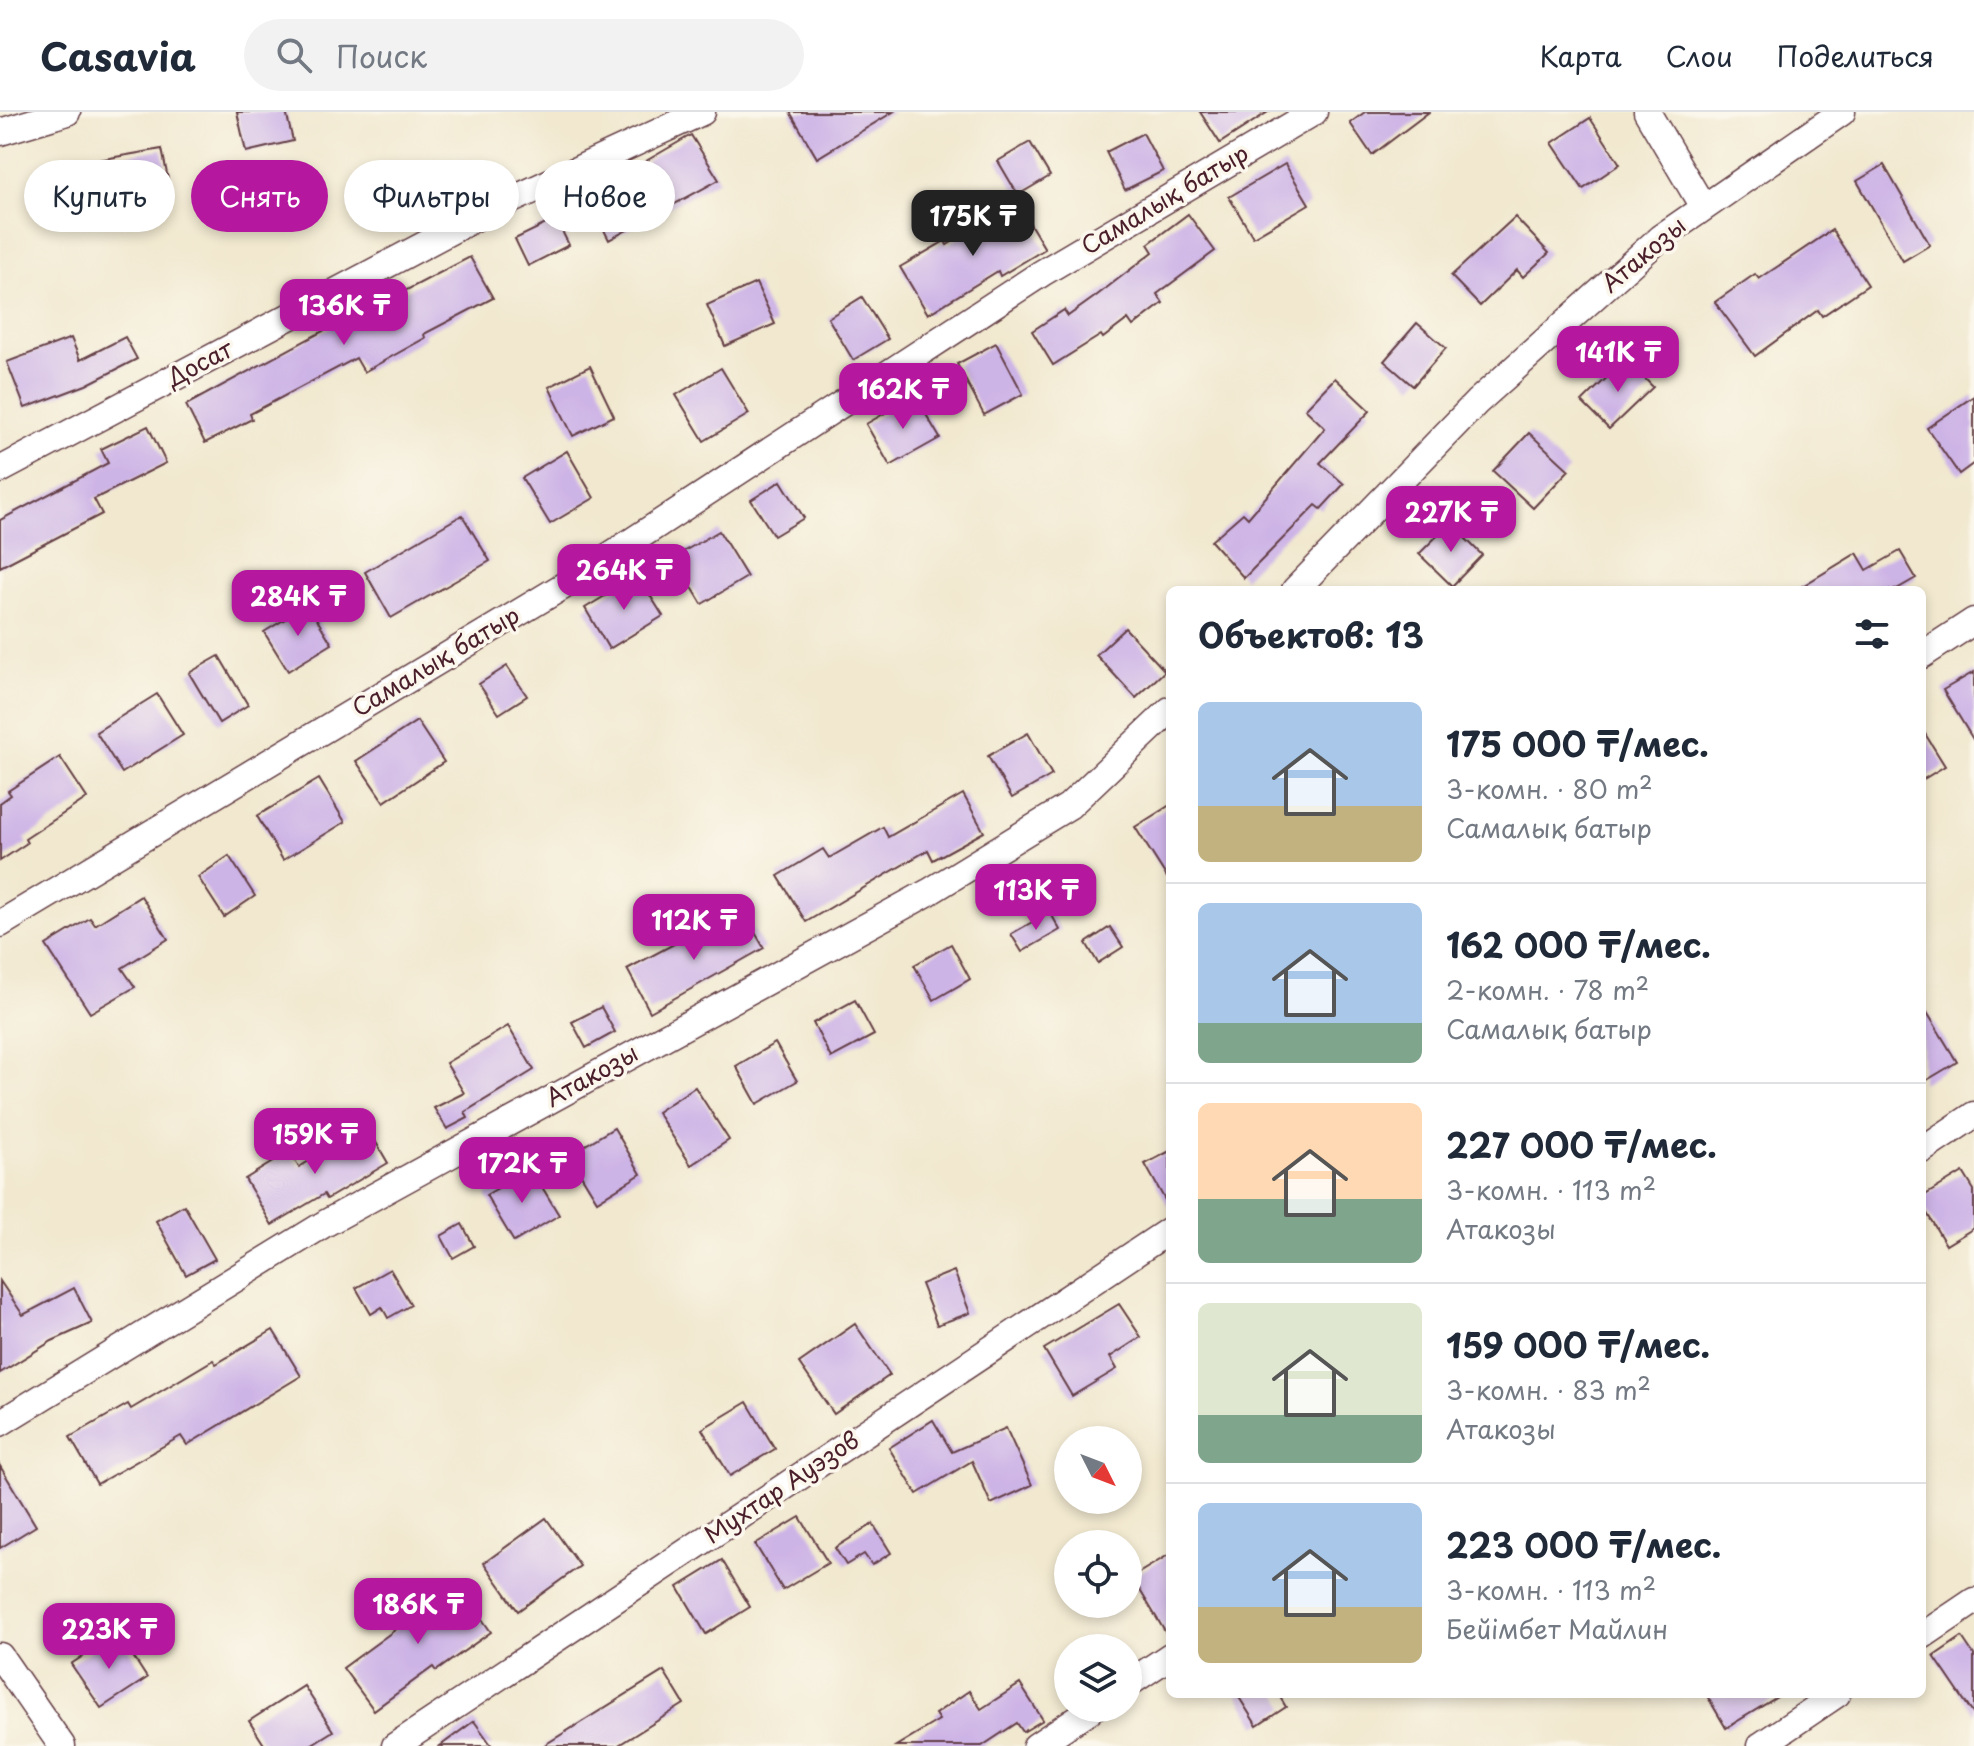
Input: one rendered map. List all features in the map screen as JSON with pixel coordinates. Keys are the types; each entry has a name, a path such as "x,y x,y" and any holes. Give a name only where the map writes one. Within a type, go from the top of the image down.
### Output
{"street":[{"path":"0,132 67,112"},
{"name":"Досат","path":"0,470 490,210 702,112"},
{"name":"Самалық батыр","path":"0,924 565,585 1042,273 1314,112"},
{"path":"1647,112 1703,207"},
{"name":"Атакозы","path":"1299,586 1477,402 1660,238 1842,112"},
{"path":"1926,652 1974,621"},
{"name":"Атакозы","path":"0,1423 326,1223 929,892 1069,806 1166,714"},
{"path":"1926,1147 1974,1115"},
{"name":"Мухтар Ауэзов","path":"395,1746 1166,1233"},
{"path":"1926,1633 1974,1601"},
{"path":"0,1656 62,1746"},
{"path":"1142,1675 1166,1659"},
{"path":"1760,1746 1831,1698"},
{"path":"1036,1746 1072,1722"}],"building":[{"path":"237,112 286,112 293,141 246,152"},
{"path":"790,112 893,112 817,158"},
{"path":"1200,112 1268,112 1220,143"},
{"path":"1365,112 1429,112 1372,155 1350,123"},
{"path":"1590,118 1620,164 1583,189 1552,143"},
{"path":"1143,133 1163,171 1125,190 1106,152"},
{"path":"691,135 719,180 675,204 675,160 648,160"},
{"path":"1030,142 1050,176 1018,195 998,161"},
{"path":"162,149 164,160 98,160"},
{"path":"1285,164 1309,204 1253,237 1229,197"},
{"path":"1884,165 1930,245 1903,261 1857,181"},
{"path":"1017,202 1045,249 1000,276 998,271 928,314 900,267 945,241 947,245"},
{"path":"1188,214 1215,251 1157,294 1163,303 1133,326 1128,319 1103,338 1101,335 1053,365 1032,331 1064,310 1068,316 1096,296 1153,252 1148,244"},
{"path":"1515,217 1549,253 1523,277 1517,270 1480,306 1451,276"},
{"path":"535,229 535,232 562,232 569,245 528,266 515,239"},
{"path":"1832,230 1868,285 1822,316 1818,310 1755,356 1715,302 1755,274 1759,279"},
{"path":"605,232 624,232 609,240"},
{"path":"470,257 493,298 424,334 425,338 364,372 356,358 250,414 252,419 205,443 186,405 399,290 401,293"},
{"path":"756,283 775,324 725,346 707,305"},
{"path":"862,297 888,339 853,360 828,318"},
{"path":"1417,323 1446,348 1413,386 1384,361"},
{"path":"125,337 137,359 86,385 25,408 7,362 71,338 80,360"},
{"path":"996,343 1023,394 984,415 957,364"},
{"path":"1626,359 1653,387 1609,429 1582,402"},
{"path":"590,366 614,416 573,436 549,387"},
{"path":"721,368 749,414 704,441 676,395"},
{"path":"1335,378 1370,411 1320,463 1344,484 1321,509 1316,505 1244,578 1211,541 1243,513 1248,518 1325,428 1305,409"},
{"path":"915,396 940,438 890,466 866,424"},
{"path":"1974,396 1974,463 1959,474 1927,428"},
{"path":"148,426 166,463 94,499 102,514 0,567 0,520 108,463 101,449"},
{"path":"1529,433 1569,470 1533,508 1493,471"},
{"path":"567,451 594,498 550,524 522,478"},
{"path":"781,481 804,518 774,536 751,500"},
{"path":"462,515 490,561 391,618 365,572"},
{"path":"1450,523 1482,555 1452,586 1419,554"},
{"path":"719,531 747,577 702,604 674,557"},
{"path":"1900,551 1916,578 1902,586 1803,586 1857,553 1867,570"},
{"path":"638,576 663,616 609,649 585,608"},
{"path":"308,605 332,644 288,671 264,632"},
{"path":"1125,628 1165,671 1136,698 1096,655"},
{"path":"219,656 248,705 219,723 189,673"},
{"path":"507,666 527,696 499,714 479,684"},
{"path":"1974,672 1974,741 1943,690"},
{"path":"157,694 183,735 122,773 96,732"},
{"path":"417,721 444,762 384,802 356,761"},
{"path":"1028,733 1052,775 1012,798 988,756"},
{"path":"1926,735 1945,766 1926,778"},
{"path":"60,757 87,798 25,839 27,843 0,861 0,803 11,795 8,791"},
{"path":"319,779 345,822 283,860 257,816"},
{"path":"963,794 984,832 933,860 928,850 806,922 778,876 823,849 829,858 883,827 888,837"},
{"path":"1166,808 1166,876 1135,827"},
{"path":"229,856 255,896 224,917 198,877"},
{"path":"141,896 168,939 122,968 135,987 90,1013 46,945 90,918 95,925"},
{"path":"743,912 764,948 650,1012 627,969 685,938 688,944"},
{"path":"1050,912 1060,930 1022,952 1011,934"},
{"path":"1110,927 1123,947 1098,963 1086,943"},
{"path":"951,944 970,979 934,1000 914,965"},
{"path":"855,1000 874,1035 831,1058 813,1023"},
{"path":"601,1007 615,1032 586,1048 572,1022"},
{"path":"1926,1011 1957,1062 1926,1081"},
{"path":"508,1026 534,1070 465,1112 468,1118 447,1129 434,1108 464,1093 446,1063"},
{"path":"775,1043 797,1081 757,1104 736,1066"},
{"path":"695,1087 729,1140 691,1165 657,1112"},
{"path":"367,1127 388,1163 327,1199 324,1194 272,1225 245,1179 289,1152 299,1167"},
{"path":"614,1128 641,1174 597,1201 569,1155"},
{"path":"1166,1153 1166,1202 1145,1164"},
{"path":"531,1169 559,1215 514,1242 486,1195"},
{"path":"1963,1172 1974,1190 1974,1228 1946,1245 1926,1212 1926,1195"},
{"path":"184,1205 215,1259 186,1275 156,1221"},
{"path":"462,1224 474,1246 453,1258 441,1236"},
{"path":"390,1269 411,1305 388,1318 382,1307 371,1314 356,1288"},
{"path":"954,1271 970,1313 937,1325 921,1284"},
{"path":"0,1281 23,1315 74,1288 92,1323 52,1341 0,1373"},
{"path":"1119,1304 1141,1337 1110,1357 1117,1369 1072,1396 1044,1349"},
{"path":"855,1324 890,1375 834,1414 799,1363"},
{"path":"273,1330 301,1376 187,1445 181,1436 97,1484 70,1437 128,1404 131,1409 213,1360 216,1364"},
{"path":"747,1402 775,1449 730,1476 702,1429"},
{"path":"933,1420 952,1452 1006,1428 1032,1485 991,1504 972,1461 917,1494 889,1448"},
{"path":"0,1466 36,1526 0,1548"},
{"path":"800,1517 828,1563 783,1590 755,1544"},
{"path":"546,1518 580,1566 518,1611 484,1563"},
{"path":"873,1524 891,1553 872,1565 864,1554 846,1565 835,1548"},
{"path":"1166,1556 1166,1633 1142,1594 1142,1571"},
{"path":"722,1560 750,1607 706,1634 678,1587"},
{"path":"456,1582 491,1632 436,1671 433,1667 374,1710 343,1668"},
{"path":"118,1633 147,1678 101,1708 71,1664"},
{"path":"1962,1637 1974,1655 1974,1715 1934,1656"},
{"path":"664,1671 684,1704 617,1746 543,1746"},
{"path":"1020,1684 1043,1720 1023,1732 1017,1723 982,1746 896,1746 939,1720 935,1714 969,1691 981,1709"},
{"path":"304,1686 333,1731 309,1746 265,1746 249,1721"},
{"path":"1240,1698 1280,1698 1286,1707 1257,1726"},
{"path":"1708,1698 1775,1698 1726,1728"},
{"path":"474,1721 492,1746 440,1746"}]}
